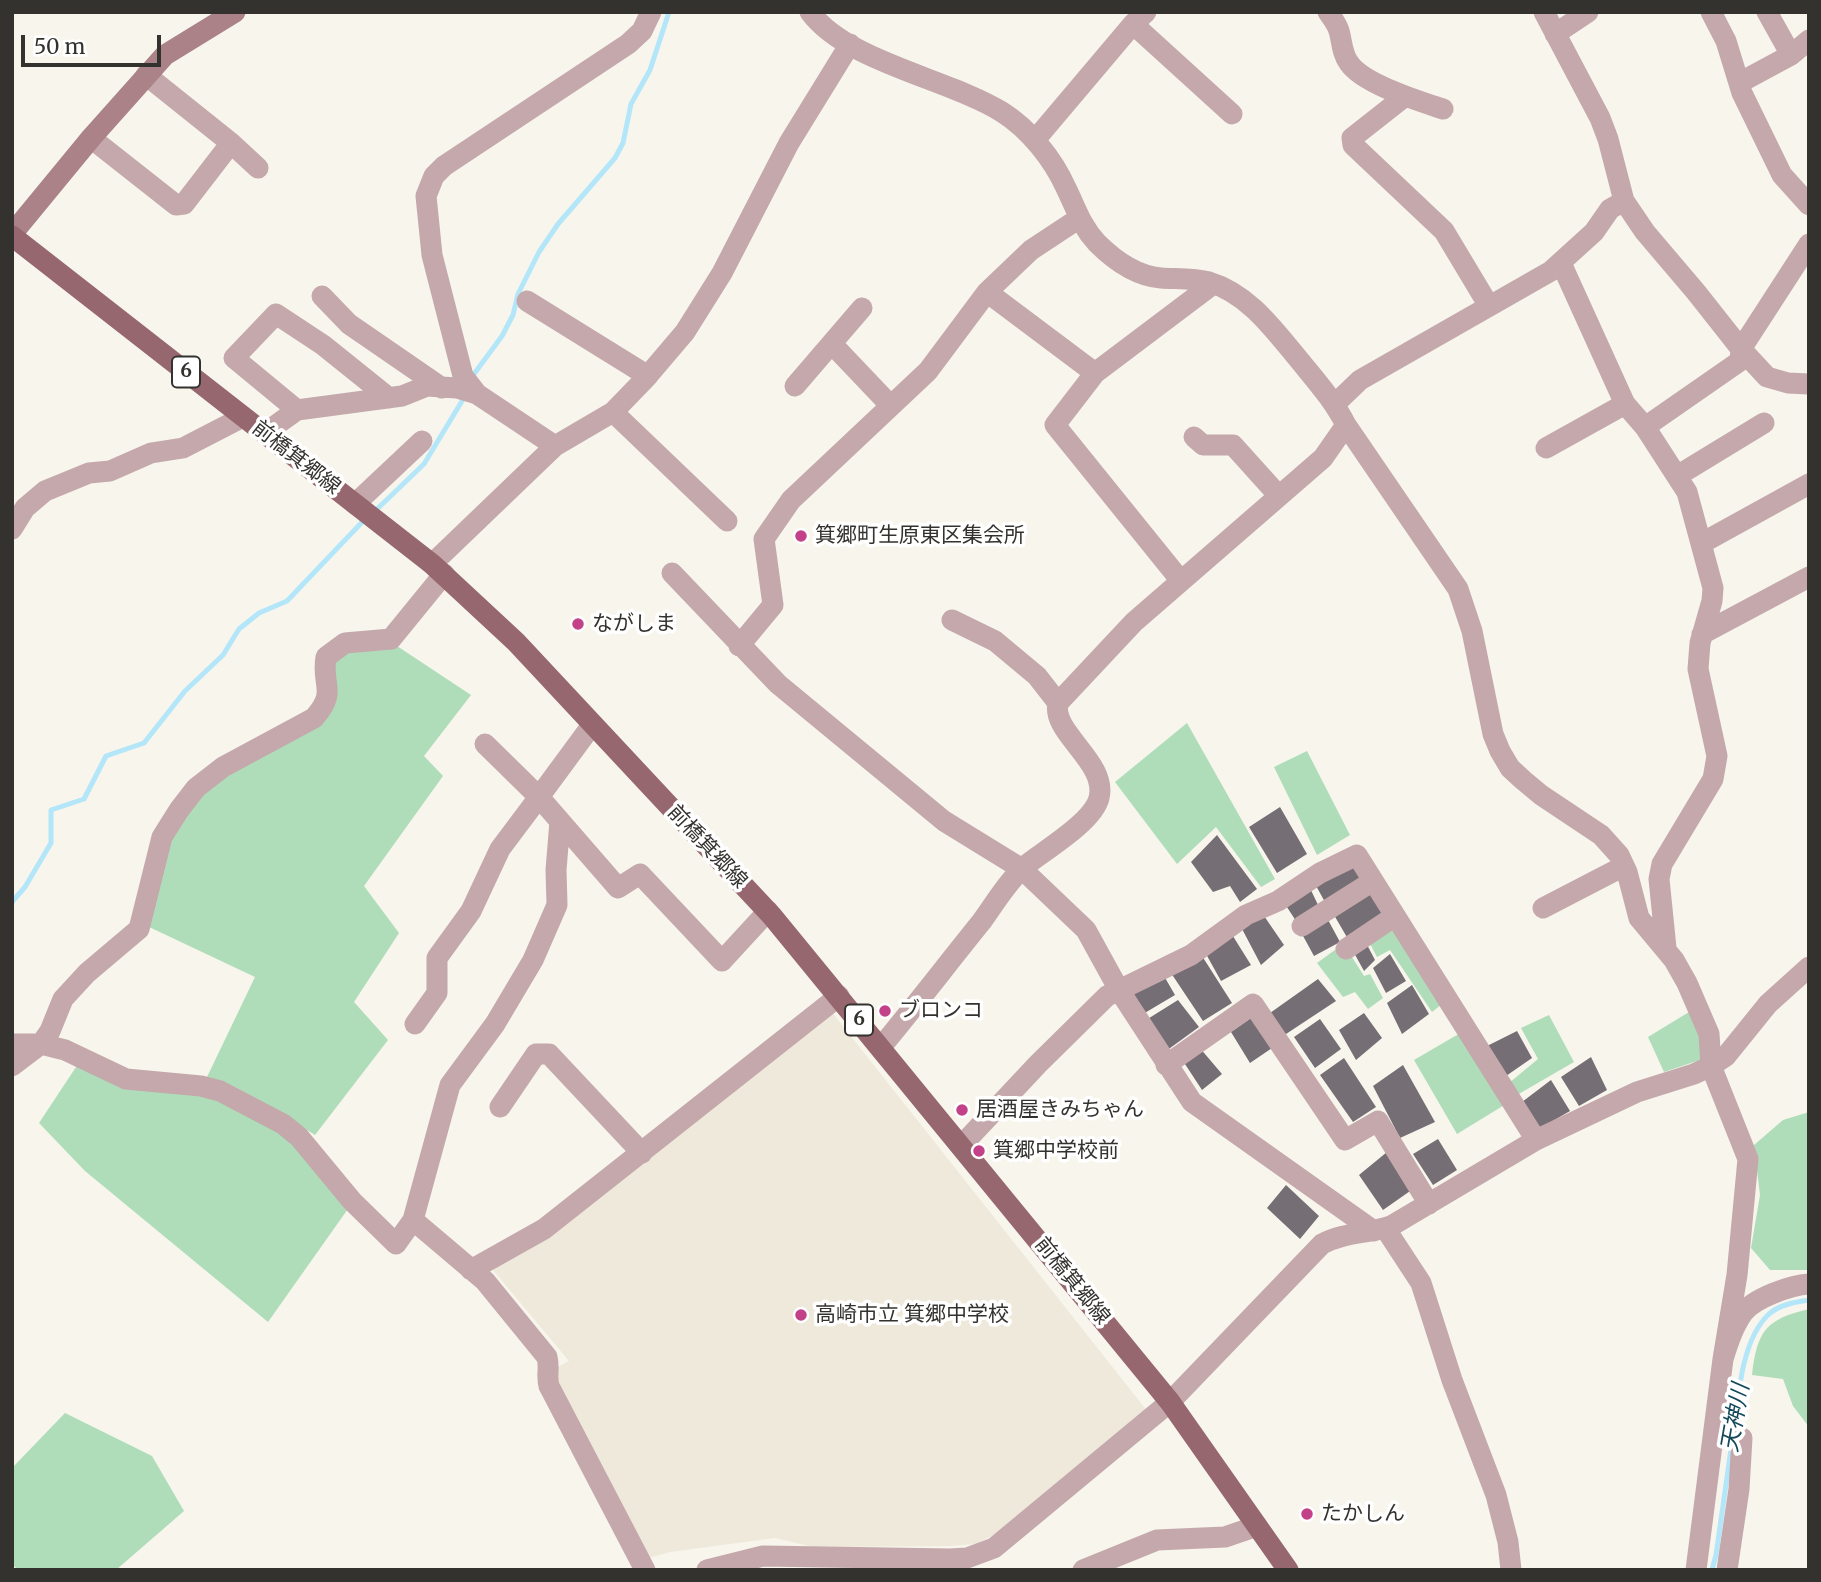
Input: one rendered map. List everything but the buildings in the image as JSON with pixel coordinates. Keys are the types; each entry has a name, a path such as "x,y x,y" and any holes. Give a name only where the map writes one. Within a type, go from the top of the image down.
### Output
{"main road":[{"name":"前橋箕郷線","path":"12,235 438,569 516,642 768,911 839,996 1170,1402 1288,1570"}],"street":[{"path":"12,235 91,138 165,55 235,12"},
{"path":"477,394 463,376 432,255 426,196 434,176 443,166 628,44 642,30 650,12"},
{"path":"810,12 829,30 850,44 975,97 1003,112 1035,140 1066,187 1079,219 1098,243 1138,273 1213,284 1228,290 1263,317 1335,404 1346,425 1458,589 1472,631 1493,734 1510,768 1541,795 1601,835 1619,855 1639,918 1666,948 1687,983 1709,1034 1711,1066 1748,1159 1737,1275 1723,1359 1723,1488 1730,1560 1727,1570"},
{"path":"1328,12 1339,27 1347,61 1351,66 1362,75 1404,97 1443,109"},
{"path":"1544,12 1600,118 1624,201 1645,232 1741,349 1768,377 1788,383 1809,384"},
{"path":"1555,34 1588,12"},
{"path":"1711,12 1726,41 1741,93 1782,175 1809,205"},
{"path":"1767,12 1791,55"},
{"path":"1035,140 1139,18 1232,114"},
{"path":"1739,83 1791,55 1809,40"},
{"path":"12,1066 41,1044 50,1031 63,999 87,973 139,929 162,837 196,788 223,767 314,718 324,708 329,695 324,670 326,657 333,649 345,643 390,639 438,569 555,446 613,412 685,332 722,273 789,143 850,44"},
{"path":"146,75 258,168"},
{"path":"1404,97 1352,138 1353,145 1444,231 1489,306"},
{"path":"91,138 176,205 184,204 231,143"},
{"path":"1335,404 1360,380 1552,271 1594,232 1610,209 1624,201"},
{"path":"739,646 773,605 764,539 791,499 928,371 987,292 1031,250 1079,219"},
{"path":"1645,427 1740,361 1741,349 1809,244"},
{"path":"1561,262 1625,404 1645,427 1687,492 1713,588 1702,634 1698,669 1717,756 1716,768 1713,779 1662,864 1659,890 1666,948"},
{"path":"1181,581 1055,425 1095,373 1213,284"},
{"path":"987,292 1095,373"},
{"path":"323,296 349,324 442,388"},
{"path":"527,301 648,376"},
{"path":"795,386 862,308"},
{"path":"298,410 234,358 276,314 323,345 389,398"},
{"path":"832,344 891,406"},
{"path":"265,433 298,410 402,396 427,386 457,388 477,394 555,446"},
{"path":"1545,448 1625,404"},
{"path":"613,412 727,521"},
{"path":"12,529 25,508 45,491 89,473 110,471 151,453 183,448 243,417"},
{"path":"1677,476 1764,423"},
{"path":"881,1047 1023,869 1088,817 1097,805 1099,783 1090,762 1060,720 1056,711 1058,703 1134,622 1323,458 1346,425"},
{"path":"1194,437 1203,445 1233,445 1279,496"},
{"path":"363,510 422,441"},
{"path":"1702,542 1809,484"},
{"path":"672,573 778,684 944,821 1023,869 1086,930 1119,990 1192,1102 1380,1230 1421,1283 1452,1380 1496,1495 1508,1542 1511,1570"},
{"path":"1702,634 1809,577"},
{"path":"952,620 995,641 1037,677 1058,703"},
{"path":"415,1024 437,993 437,958 471,911 500,849 592,725"},
{"path":"485,744 540,797 618,888 640,874 722,961 768,911"},
{"path":"12,1044 41,1044 65,1050 126,1079 201,1086 220,1091 283,1124 299,1137 352,1201 396,1244 413,1220 450,1085 495,1024 533,960 557,905 556,870 560,821"},
{"path":"961,1146 1107,996 1191,955 1246,915 1278,901 1320,873 1357,855 1536,1140"},
{"path":"1543,908 1624,866"},
{"path":"1302,926 1373,881"},
{"path":"1346,948 1395,916"},
{"path":"707,1570 764,1556 950,1559 984,1553 1009,1538 1170,1402 1322,1244 1337,1236 1380,1230 1536,1140 1637,1093 1711,1066 1726,1056 1768,1004 1809,967"},
{"path":"471,1270 544,1229 839,996"},
{"path":"1166,1065 1253,1004 1345,1140 1378,1122 1429,1204"},
{"path":"500,1107 536,1054 549,1054 642,1153"},
{"path":"413,1220 485,1281 547,1357 550,1367 547,1378 549,1386 645,1570"},
{"path":"1723,1359 1731,1333 1745,1310 1768,1296 1798,1285 1809,1284"},
{"path":"1696,1570 1742,1438"},
{"path":"1083,1570 1157,1540 1225,1536 1257,1526"}],"shaded area":[{"name":"高崎市立 箕郷中学校","path":"831,1011 1148,1412 1002,1530 977,1544 813,1547 775,1538 670,1552 645,1559 556,1380 558,1367 569,1361 493,1270"}],"green space":[{"path":"397,646 471,695 424,756 443,776 364,886 399,933 354,1002 388,1040 315,1135 260,1101 207,1077 255,977 147,926 168,840 202,792 309,732 332,664 351,649"},
{"path":"1187,723 1275,879 1261,887 1216,827 1177,864 1115,782"},
{"path":"1307,751 1350,835 1317,855 1274,767"},
{"path":"1395,921 1446,1001 1432,1012 1390,950 1377,957 1368,940"},
{"path":"1339,947 1350,954 1364,976 1370,974 1383,998 1368,1009 1355,992 1343,997 1317,963"},
{"path":"1689,1012 1703,1033 1703,1059 1664,1072 1648,1037"},
{"path":"1549,1015 1574,1062 1517,1095 1509,1083 1538,1059 1521,1028"},
{"path":"1462,1032 1506,1104 1457,1134 1414,1060"},
{"path":"78,1064 216,1098 287,1136 350,1206 268,1322 85,1171 39,1123"},
{"path":"1809,1112 1809,1270 1770,1270 1751,1248 1760,1195 1754,1145 1783,1120"},
{"path":"1809,1309 1809,1427 1793,1406 1783,1379 1752,1375 1757,1348 1766,1329 1783,1317"},
{"path":"65,1413 152,1456 184,1511 116,1570 18,1570 12,1564 12,1468"}],"waterway":[{"path":"474,374 502,336 513,315 518,294 539,252 558,224 615,158 623,143 631,104 650,70 669,12"},
{"path":"374,512 424,464 462,401"},
{"path":"12,902 25,887 51,843 51,810 84,799 106,756 144,743 185,691 223,655 239,629 259,613 287,601 366,518"},
{"name":"天神川","path":"1733,1439 1742,1373 1751,1341 1768,1315 1793,1303 1809,1300"},
{"name":"天神川","path":"1712,1570 1731,1449"}],"place":[{"name":"箕郷町生原東区集会所","path":"801,536"},
{"name":"ながしま","path":"578,624"},
{"name":"ブロンコ","path":"885,1011"},
{"name":"居酒屋きみちゃん","path":"962,1110"},
{"name":"箕郷中学校前","path":"979,1151"},
{"name":"高崎市立 箕郷中学校","path":"801,1315"},
{"name":"たかしん","path":"1307,1514"}]}
